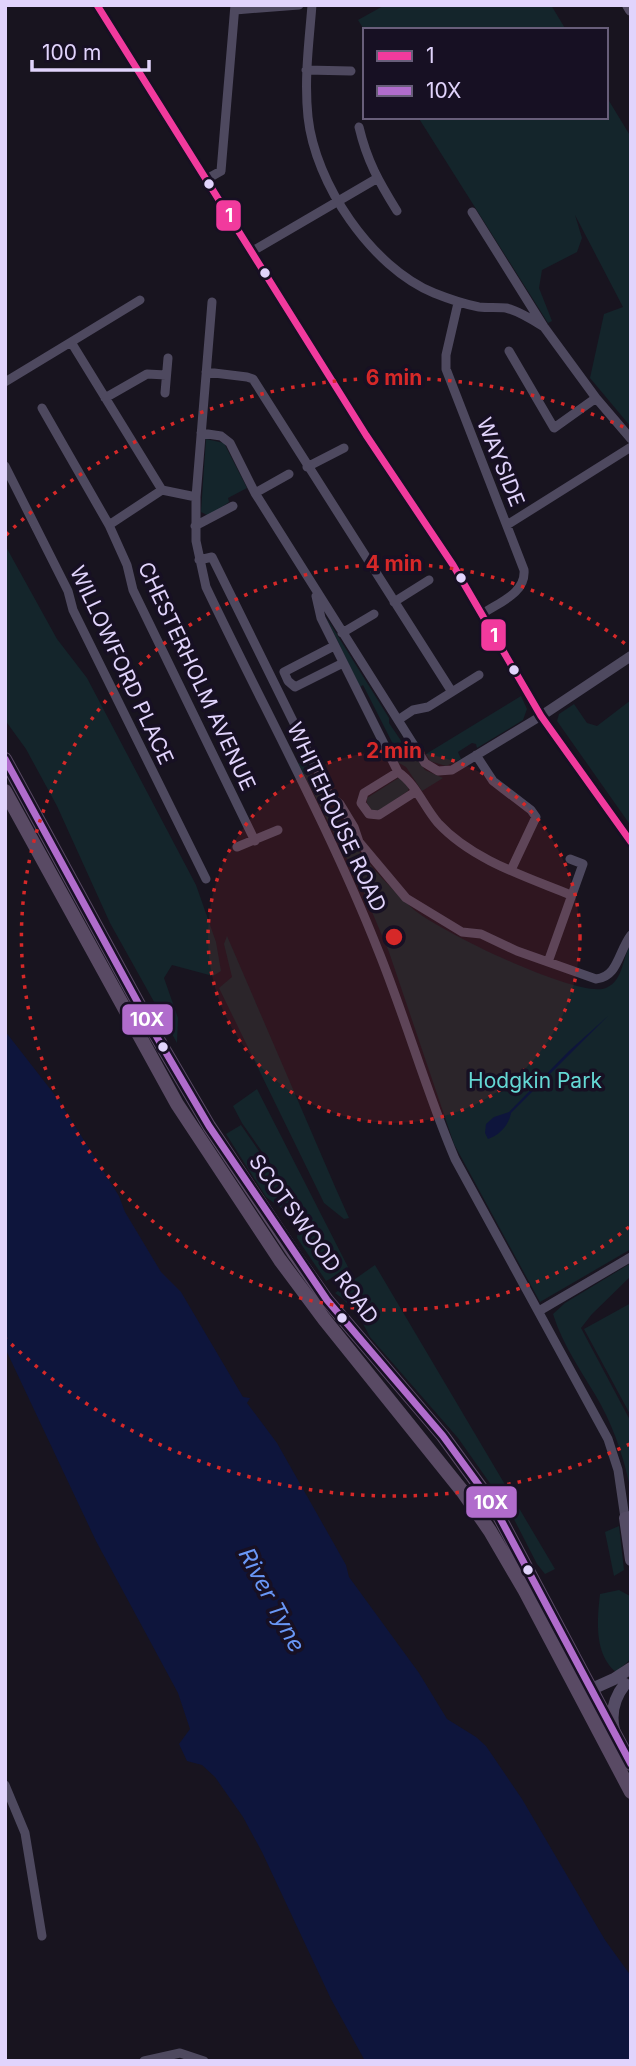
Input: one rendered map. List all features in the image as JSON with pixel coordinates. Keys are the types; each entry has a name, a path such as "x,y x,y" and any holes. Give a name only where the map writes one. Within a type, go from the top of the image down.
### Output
{"main road":[{"name":"SCOTSWOOD ROAD","path":"5,760 149,1023 222,1146 327,1300 443,1436 485,1493 588,1697 631,1791"},
{"name":"SCOTSWOOD ROAD","path":"5,791 177,1104 309,1299 473,1506 505,1554 588,1697 616,1736 631,1764"},
{"name":"WHITEHOUSE ROAD","path":"628,1518 631,1560"},
{"path":"588,1697 631,1668"},
{"path":"588,1697 628,1682"},
{"path":"616,1736 612,1714 619,1692 628,1682"}],"street":[{"path":"97,5 250,252 482,614 541,716 631,842"},
{"path":"205,180 221,171 235,8 299,5"},
{"path":"312,5 306,69 308,121 318,160 354,226 381,258 430,292 458,303 482,307 508,308 529,303"},
{"path":"306,69 351,71"},
{"path":"359,127 376,178 397,211"},
{"path":"250,252 376,178"},
{"path":"472,212 544,327 596,398 631,439"},
{"path":"5,382 141,300"},
{"name":"WHITEHOUSE ROAD","path":"212,302 195,526 206,587 333,847 378,951 435,1112 455,1159 608,1439 628,1518"},
{"name":"WAYSIDE","path":"458,303 446,355 446,369 524,570 525,580 520,589 482,614"},
{"path":"508,308 544,327"},
{"path":"71,342 162,490"},
{"path":"509,351 554,428 596,398"},
{"path":"164,393 168,358"},
{"path":"206,372 253,379 452,692"},
{"path":"106,398 147,374 166,375"},
{"name":"CHESTERHOLM AVENUE","path":"43,408 108,525 127,565 134,590 255,841"},
{"path":"201,433 221,436 230,443 255,492 342,633 422,758 431,767 445,772 452,770 541,716 631,656"},
{"path":"507,525 631,447"},
{"path":"306,466 344,448"},
{"name":"WILLOWFORD PLACE","path":"5,466 206,879"},
{"path":"255,492 289,474"},
{"path":"108,525 162,490 196,497"},
{"path":"195,526 233,506"},
{"path":"199,560 212,557 330,796 340,804 359,842 406,898 462,932 481,934 596,979 604,978 615,968 622,947 631,935"},
{"path":"394,602 429,580"},
{"path":"314,587 321,618 398,772 405,777 439,824 458,840 510,870 571,895"},
{"path":"342,633 374,614"},
{"path":"334,646 284,672 288,681 295,687 343,663"},
{"path":"398,720 413,710 428,707 479,675"},
{"path":"476,755 493,781 531,810 536,817 510,870"},
{"path":"398,772 364,793 361,803 369,814 379,815 415,792"},
{"path":"237,847 278,830"},
{"path":"548,962 583,864 570,859"},
{"path":"539,1311 631,1257"},
{"path":"5,1785 24,1833 42,1936"},
{"path":"144,2061 180,2053 204,2061"}],"green space":[{"path":"385,5 551,5 565,28 363,28 358,20"},
{"path":"608,99 631,137 631,427 590,378 604,314 623,307 575,215 582,238 577,252 542,270 539,288 552,321 548,323 419,119 608,119"},
{"path":"206,439 224,443 247,488 228,498 229,502 209,516 201,512"},
{"path":"5,545 57,639 87,678 196,885 216,942 221,971 213,976 172,965 164,978 178,1018 177,1043 110,923 57,806 26,749 5,720"},
{"path":"326,617 408,751 411,750 425,770 443,778 422,791 406,767 396,759 399,756 363,685 360,687"},
{"path":"521,696 527,709 523,720 477,748 476,744 472,743 458,752 461,759 446,766 430,761 426,754"},
{"path":"631,700 631,826 557,721 559,714 574,704 587,723 597,726"},
{"name":"Hodgkin Park","path":"298,763 307,765 331,809 334,808 360,853 374,869 412,908 448,931 539,973 591,989 606,988 616,980 631,943 631,1249 540,1302 454,1144 389,952 361,886"},
{"path":"400,777 409,787 408,791 373,812 367,798"},
{"path":"227,936 349,1218 344,1219 324,1203 219,988 232,977 224,944"},
{"path":"257,1089 349,1269 326,1281 297,1238 300,1206 233,1106"},
{"path":"241,1125 296,1205 289,1203 281,1208 266,1197 226,1134"},
{"path":"631,1263 631,1276 581,1328 631,1422 631,1492 611,1426 568,1350 553,1314 565,1303"},
{"path":"375,1265 555,1569 545,1574 537,1564 498,1488 494,1489 458,1438 370,1337 351,1307 335,1293"},
{"path":"631,1303 631,1416 584,1329"},
{"path":"619,1526 624,1570 614,1576 605,1532"},
{"path":"619,1590 630,1596 631,1659 616,1672 609,1665 600,1646 598,1615 600,1594"}],"water":[{"path":"608,1016 511,1113 503,1129 488,1139 485,1133 486,1124 494,1117 509,1112"},
{"name":"River Tyne","path":"5,1031 58,1099 119,1196 125,1212 161,1272 181,1292 243,1397 250,1398 247,1403 277,1443 346,1565 349,1577 419,1673 447,1719 486,1746 522,1799 605,1940 631,1976 631,2061 365,2061 331,1999 243,1817 215,1777 202,1765 187,1761 179,1744 190,1729 178,1693 96,1541 5,1348"}],"transit line":[{"name":"1","path":"97,5 366,435 453,565 541,716 631,842"},
{"name":"10X","path":"5,759 155,1034 209,1126 327,1300 443,1436 492,1503 631,1764"}]}
